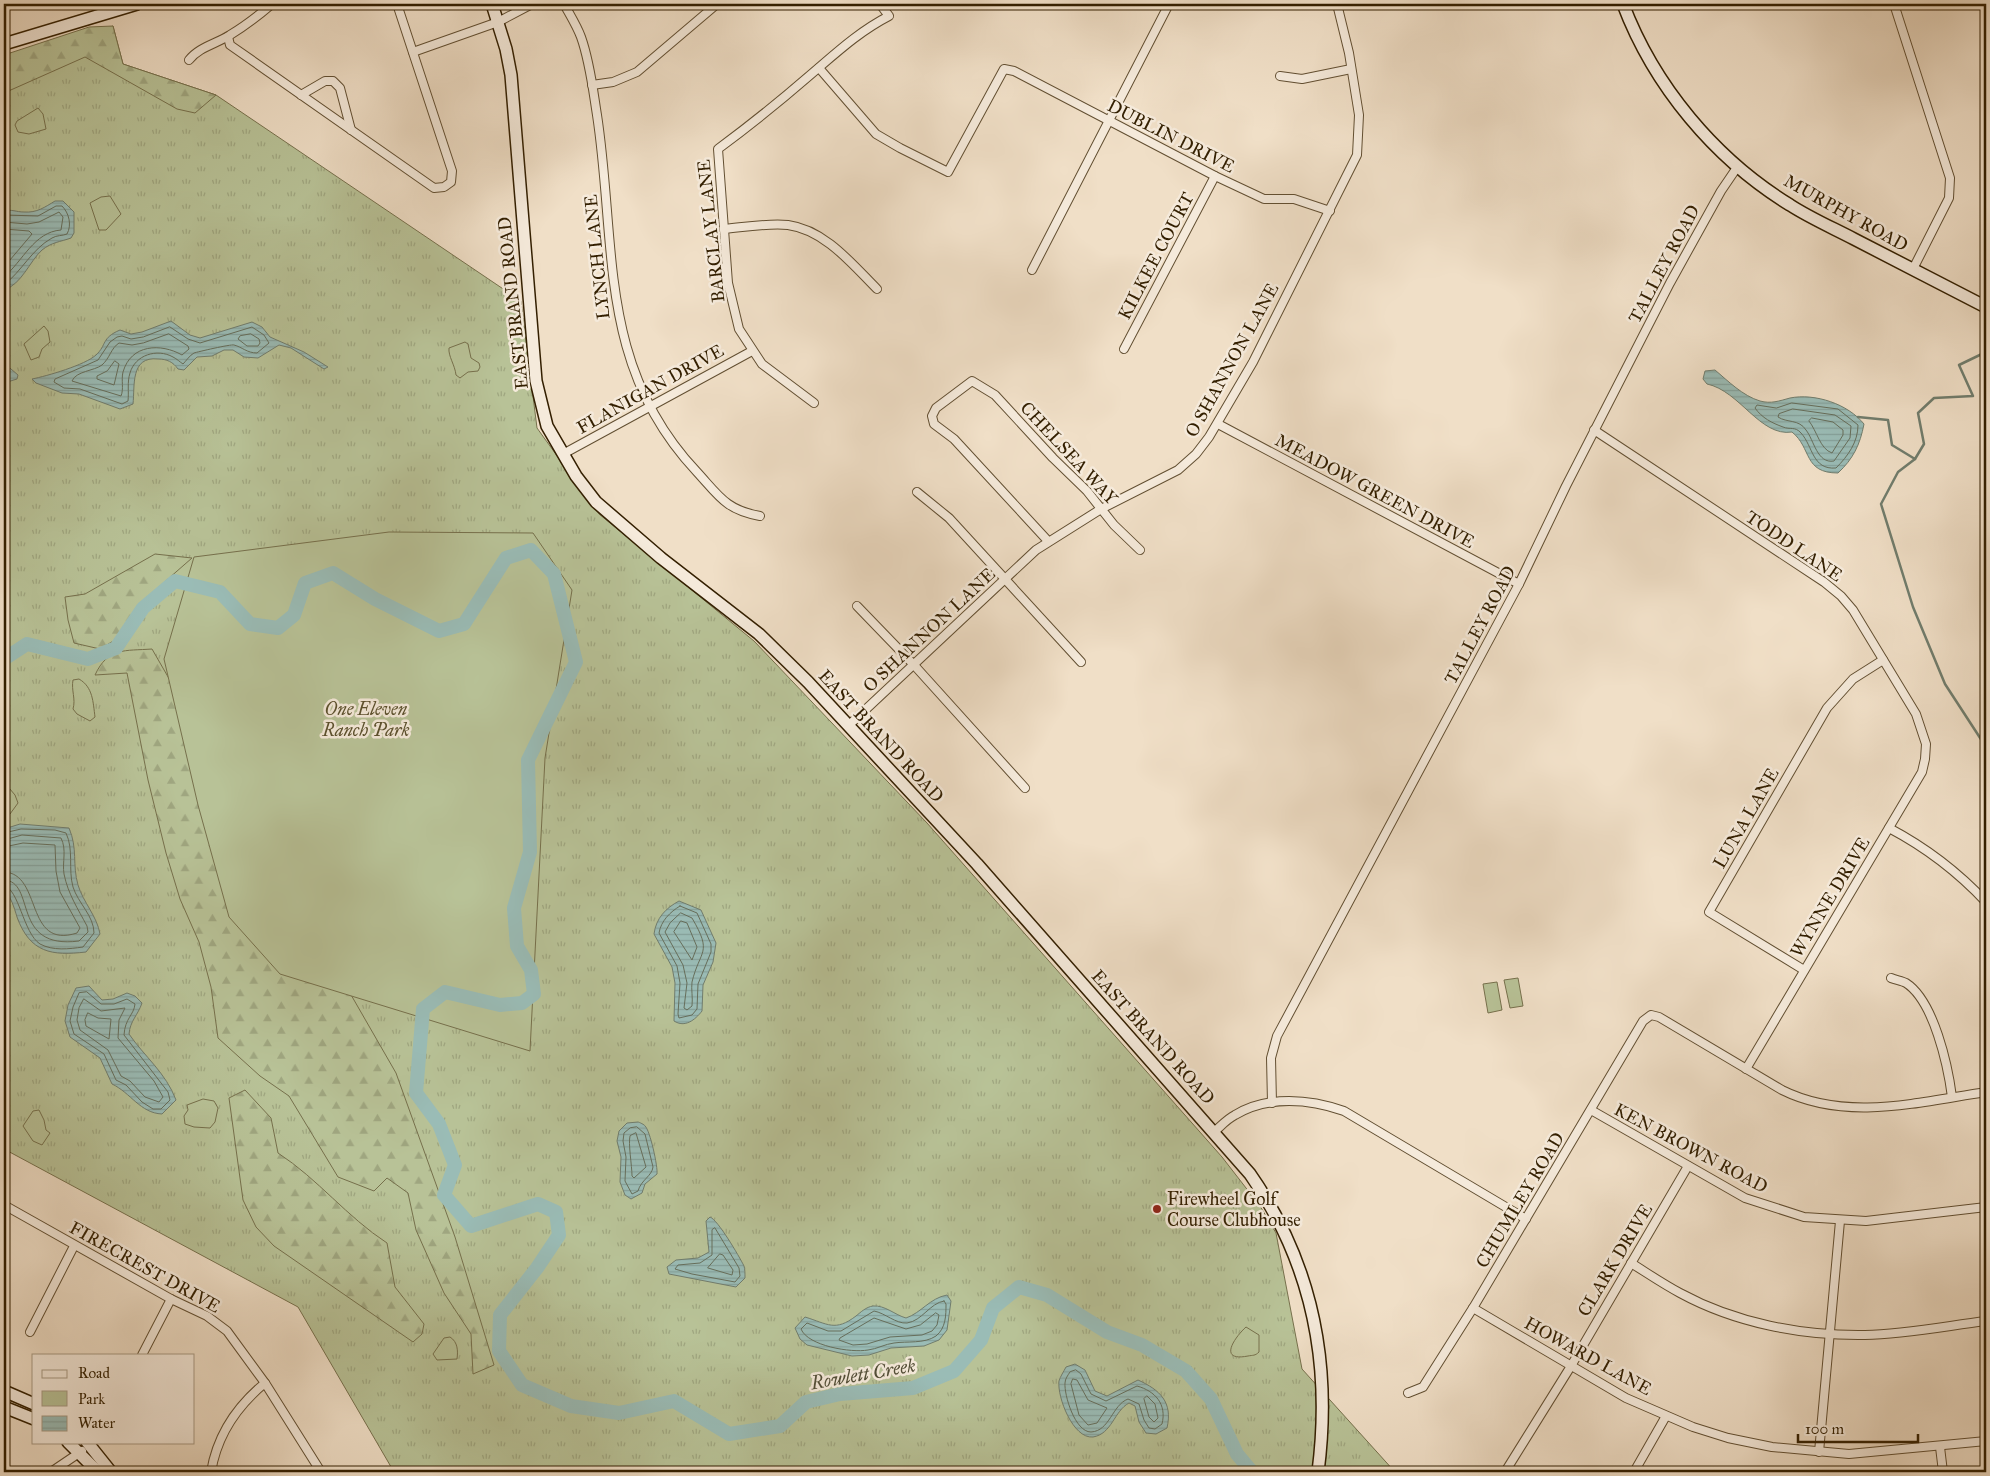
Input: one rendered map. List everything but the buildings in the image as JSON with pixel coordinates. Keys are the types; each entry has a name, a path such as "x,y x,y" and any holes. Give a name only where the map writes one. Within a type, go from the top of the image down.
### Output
{"main road":[{"path":"4,44 137,4"},
{"name":"EAST BRAND ROAD","path":"492,4 506,49 511,75 536,381 547,426 576,476 596,502 655,553 759,634 808,682 977,864 1250,1174 1269,1201 1287,1235 1298,1262 1316,1330 1323,1379 1323,1436 1318,1472"},
{"name":"MURPHY ROAD","path":"1623,4 1642,45 1662,80 1711,143 1738,166 1790,206 1986,307"},
{"path":"4,1392 32,1403"},
{"path":"4,1407 32,1418"},
{"path":"70,1444 98,1472"},
{"path":"88,1444 111,1472"}],"street":[{"path":"189,60 202,49 228,37 252,21 272,4"},
{"path":"228,37 230,45 434,188 444,187 451,182 452,171 397,4"},
{"path":"413,52 498,22 532,4"},
{"name":"LYNCH LANE","path":"564,4 581,37 592,85 600,138 610,262 617,315 631,363 650,406 683,458 724,501 740,512 760,516"},
{"path":"592,85 613,82 637,72 717,4"},
{"name":"BARCLAY LANE","path":"814,403 762,364 739,329 728,283 718,149 758,119 819,68 850,39 889,16 880,4"},
{"path":"1032,270 1168,4"},
{"name":"O SHANNON LANE","path":"848,726 1036,550 1101,509 1178,470 1196,454 1218,424 1253,362 1330,211 1359,148 1359,114 1337,4"},
{"path":"1894,4 1950,178 1949,198 1913,270"},
{"name":"DUBLIN DRIVE","path":"819,68 876,134 948,172 1004,69 1014,71 1215,176 1264,199 1294,199 1330,211"},
{"path":"1280,76 1302,79 1351,69"},
{"path":"301,95 325,81 333,81 340,88 351,130"},
{"name":"TALLEY ROAD","path":"1272,1103 1271,1058 1277,1036 1422,769 1519,584 1594,430 1695,238 1729,177 1738,166"},
{"name":"KILKEE COURT","path":"1124,349 1215,176"},
{"path":"724,229 768,224 790,225 811,232 832,245 877,288"},
{"name":"FLANIGAN DRIVE","path":"563,454 752,351"},
{"name":"CHELSEA WAY","path":"1048,541 954,439 934,424 932,413 936,408 972,381 994,395 1087,491 1114,525 1140,550"},
{"name":"MEADOW GREEN DRIVE","path":"1218,424 1519,584"},
{"name":"TODD LANE","path":"1594,430 1833,589 1853,610 1916,714 1924,737"},
{"path":"917,492 949,518 1081,662"},
{"path":"856,606 914,665 1025,788"},
{"name":"LUNA LANE","path":"1804,970 1709,912 1827,708 1853,679 1883,660"},
{"name":"WYNNE DRIVE","path":"1746,1069 1924,766 1924,737"},
{"path":"1889,828 1936,857 1960,876 1986,902"},
{"path":"1891,978 1905,983 1915,992 1932,1021 1944,1052 1952,1097"},
{"name":"CHUMLEY ROAD","path":"1408,1393 1423,1387 1473,1308 1643,1021 1651,1015 1659,1017 1746,1069"},
{"path":"1746,1069 1797,1097 1838,1107 1870,1108 1986,1092"},
{"path":"1214,1132 1235,1115 1272,1103 1304,1101 1344,1111 1526,1219"},
{"name":"KEN BROWN ROAD","path":"1591,1110 1727,1189 1768,1206 1804,1217 1840,1221 1892,1219 1986,1207"},
{"name":"CLARK DRIVE","path":"1505,1472 1571,1366 1688,1166"},
{"name":"FIRECREST DRIVE","path":"4,1205 74,1246 171,1299 207,1316 227,1331 265,1383 322,1472"},
{"path":"1819,1452 1840,1221"},
{"path":"30,1332 74,1246"},
{"path":"1631,1264 1681,1294 1718,1310 1759,1323 1806,1332 1864,1335 1896,1333 1986,1321"},
{"path":"143,1354 171,1299"},
{"name":"HOWARD LANE","path":"1473,1308 1626,1398 1666,1416 1728,1438 1772,1447 1849,1454 1940,1447 1986,1441"},
{"path":"211,1472 224,1430 246,1398 265,1383"},
{"path":"1634,1472 1666,1416"},
{"path":"51,1472 88,1444"},
{"path":"1940,1447 1943,1472"}],"green space":[{"path":"113,26 123,64 216,95 521,301 537,428 599,514 754,641 927,823 1222,1157 1260,1206 1276,1233 1302,1369 1395,1472 394,1472 298,1307 4,1149 4,61"},
{"path":"113,26 123,64 216,95 195,113 177,109 85,57 4,93 4,55 89,27"},
{"path":"38,108 43,114 46,129 29,134 18,132 15,125 17,121"},
{"path":"110,196 121,214 106,230 99,230 90,203 101,197"},
{"path":"44,326 48,331 50,342 42,349 39,357 31,360 24,344"},
{"path":"465,342 468,344 471,358 479,363 480,367 478,371 468,372 460,378 456,375 449,348"},
{"name":"One Eleven Ranch Park","path":"389,532 533,533 572,590 545,758 530,1051 280,974 229,917 198,805 164,659 194,557"},
{"path":"155,554 192,558 137,606 120,637 100,649 74,643 65,597 85,594"},
{"path":"152,649 396,1073 455,1237 494,1365 473,1374 471,1334 444,1293 416,1230 408,1193 387,1178 374,1191 338,1177 289,1096 260,1076 218,1038 211,987 199,942 180,899 166,853 148,780 127,673 95,675 106,659 118,652"},
{"path":"79,679 84,682 92,695 95,717 90,721 77,714 73,709 73,680"},
{"path":"4,782 15,795 18,803 10,814 4,816"},
{"path":"1518,978 1523,1006 1510,1008 1504,980"},
{"path":"1497,982 1502,1010 1488,1013 1483,984"},
{"path":"245,1090 271,1118 278,1153 306,1174 372,1233 387,1243 395,1287 424,1324 422,1334 413,1342 274,1246 256,1227 243,1200 229,1098"},
{"path":"203,1099 214,1101 218,1108 215,1122 210,1128 194,1127 185,1124 184,1116 188,1110 187,1105"},
{"path":"39,1110 46,1130 50,1133 42,1145 33,1141 23,1126 33,1111"},
{"path":"1246,1327 1259,1335 1259,1352 1248,1356 1239,1357 1233,1355 1231,1348 1237,1337"},
{"path":"450,1337 456,1344 457,1359 437,1360 433,1354 444,1338"}],"water":[{"path":"55,201 63,201 74,212 74,233 71,238 42,250 21,278 4,290 4,211 33,212"},
{"path":"171,321 190,335 200,338 252,322 262,327 270,337 304,352 328,367 324,369 291,348 279,345 258,358 244,357 233,350 224,350 212,356 197,357 184,370 178,369 167,360 149,359 138,367 134,381 133,404 120,409 79,394 62,393 36,383 32,379 66,370 91,359 110,336 120,330 131,334"},
{"path":"4,363 18,375 17,379 4,383"},
{"path":"1715,370 1742,392 1760,401 1771,402 1790,398 1810,397 1830,402 1849,411 1864,424 1858,445 1852,457 1838,473 1819,469 1813,464 1803,445 1792,432 1781,432 1770,428 1730,395 1719,388 1707,384 1703,379 1705,371"},
{"path":"20,824 69,828 72,836 78,885 96,921 100,934 86,952 63,953 44,949 28,938 22,929 4,889 4,829"},
{"path":"679,901 701,910 716,943 713,962 703,985 702,1011 690,1022 682,1024 674,1021 675,983 672,967 654,934 662,914"},
{"path":"89,986 102,1000 113,999 127,993 135,996 142,1003 131,1025 129,1034 161,1073 172,1090 176,1100 162,1114 148,1110 112,1084 100,1058 70,1037 65,1021 68,1005 76,988"},
{"path":"638,1122 645,1126 649,1134 657,1174 645,1184 642,1193 631,1199 625,1195 620,1182 621,1157 617,1141 619,1131 627,1123"},
{"path":"710,1217 723,1231 744,1266 745,1278 736,1287 669,1274 667,1267 676,1260 698,1258 709,1252 706,1221"},
{"path":"947,1295 951,1301 947,1330 939,1340 924,1346 891,1348 869,1355 852,1356 807,1345 800,1339 795,1328 805,1317 831,1325 842,1324 873,1306 882,1307 906,1318 936,1299"},
{"path":"1075,1364 1085,1370 1095,1391 1107,1396 1138,1380 1153,1388 1166,1404 1168,1411 1167,1428 1156,1434 1146,1433 1139,1422 1135,1406 1129,1403 1120,1411 1105,1432 1093,1437 1086,1436 1079,1431 1068,1416 1059,1388 1059,1381 1066,1367"}],"waterway":[{"path":"1858,417 1888,420 1892,445 1915,459 1924,444 1918,413 1934,398 1973,396 1959,365 1986,352"},
{"path":"1915,459 1898,472 1881,504 1913,607 1945,684 1986,747"},
{"name":"Rowlett Creek","path":"4,659 27,644 88,659 116,648 143,608 175,581 220,592 250,624 278,628 294,615 305,583 333,573 375,599 439,631 464,624 506,558 531,550 554,574 576,662 528,760 530,852 514,908 517,946 531,970 534,994 522,1003 500,1005 445,992 423,1009 416,1093 439,1124 455,1165 444,1195 471,1226 538,1204 556,1212 559,1235 537,1268 500,1315 499,1351 522,1385 571,1406 619,1413 674,1401 729,1434 780,1426 806,1402 840,1394 913,1388 954,1371 981,1340 993,1308 1019,1287 1047,1295 1107,1332 1142,1345 1186,1371 1211,1399 1237,1454 1252,1472"}],"place":[{"name":"Firewheel Golf Course Clubhouse","path":"1157,1209"}]}
